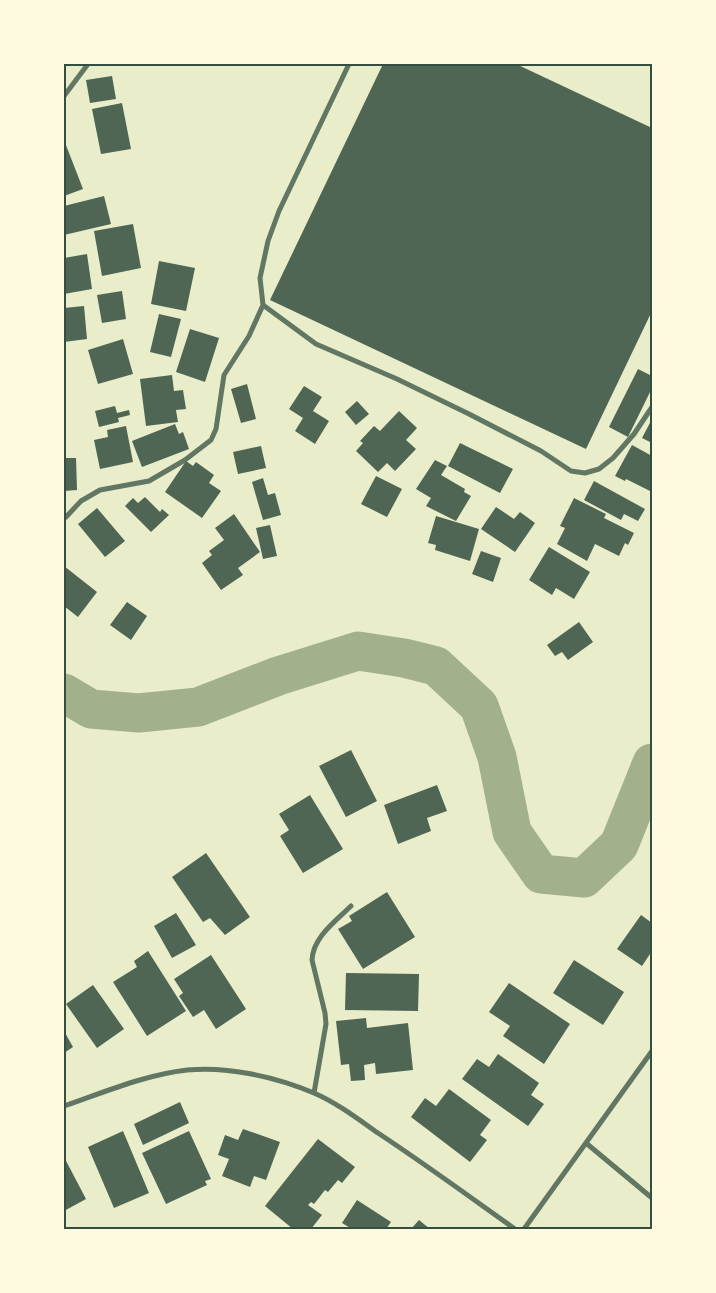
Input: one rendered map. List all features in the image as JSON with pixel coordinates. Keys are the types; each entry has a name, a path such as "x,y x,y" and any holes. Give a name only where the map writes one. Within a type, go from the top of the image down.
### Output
{"street":[{"path":"64,96 88,64"},
{"path":"66,517 81,501 100,490 149,481 185,460 212,440 216,429 224,375 249,336 263,305 260,278 279,211 349,64"},
{"path":"263,305 316,344 397,379 469,414 541,451 572,471 585,473 599,469 613,458 634,434 652,407"},
{"path":"314,1093 326,1024 312,960 312,952 316,942 351,906"},
{"path":"524,1229 652,1051"},
{"path":"64,1106 150,1076 190,1070 268,1077 314,1093 341,1108 417,1158 515,1229"},
{"path":"586,1143 652,1198"}],"building":[{"path":"383,64 516,64 652,128 652,311 586,449 270,300"},
{"path":"112,76 116,99 90,103 86,80"},
{"path":"122,103 131,149 101,154 92,109"},
{"path":"64,140 83,189 64,196"},
{"path":"104,196 111,224 64,235 64,206"},
{"path":"133,224 141,268 102,276 94,231"},
{"path":"87,254 92,289 64,294 64,258"},
{"path":"159,261 195,268 186,311 151,304"},
{"path":"122,291 126,319 102,323 97,295"},
{"path":"84,306 87,339 64,342 64,308"},
{"path":"159,314 181,319 171,357 150,352"},
{"path":"190,329 219,338 205,382 176,372"},
{"path":"123,339 133,374 98,384 88,350"},
{"path":"638,369 652,376 652,388 628,437 609,427"},
{"path":"172,375 174,391 183,390 186,409 176,410 178,422 146,426 140,379"},
{"path":"247,384 256,419 241,423 231,389"},
{"path":"304,386 322,397 313,411 329,421 315,444 295,431 303,418 289,409"},
{"path":"357,401 369,414 356,425 345,412"},
{"path":"115,406 117,413 129,410 130,415 118,418 119,422 99,427 95,411"},
{"path":"399,411 417,428 406,440 416,449 395,471 387,463 378,472 356,451 363,443 360,441 374,426 380,431"},
{"path":"652,419 652,443 642,438"},
{"path":"175,424 179,434 183,432 189,449 142,467 132,441"},
{"path":"126,426 133,462 100,469 94,440 108,437 107,430"},
{"path":"460,443 513,469 500,493 448,466"},
{"path":"632,445 652,456 652,487 650,491 626,479 625,481 615,476"},
{"path":"261,446 266,468 238,474 233,452"},
{"path":"64,458 76,458 77,490 64,491"},
{"path":"435,460 447,466 441,475 465,489 464,492 471,496 456,521 426,506 431,498 416,489"},
{"path":"186,461 193,466 196,462 214,475 209,483 221,491 202,518 165,492"},
{"path":"376,476 402,489 387,517 361,504"},
{"path":"263,478 268,495 275,493 281,515 263,520 252,482"},
{"path":"594,481 645,509 638,521 624,514 621,520 584,500"},
{"path":"145,497 160,512 162,509 169,515 151,532 125,506 133,498 138,503"},
{"path":"574,498 606,514 604,518 634,533 628,545 625,543 619,556 595,544 587,561 557,544 565,528 560,526"},
{"path":"496,507 514,519 520,512 535,523 515,552 481,529"},
{"path":"97,508 125,541 105,557 78,524"},
{"path":"234,514 260,552 238,568 243,575 221,590 202,563 212,555 209,551 224,540 215,528"},
{"path":"436,516 479,529 470,561 435,550 436,545 428,543"},
{"path":"270,525 277,556 263,559 256,528"},
{"path":"549,547 590,572 574,599 556,588 552,595 529,580"},
{"path":"481,551 501,558 493,582 472,574"},
{"path":"64,566 97,592 78,617 64,606"},
{"path":"127,602 147,616 131,640 110,625"},
{"path":"579,622 593,642 568,660 562,652 555,656 547,645"},
{"path":"351,750 377,801 346,817 319,766"},
{"path":"437,785 447,811 427,818 431,831 398,844 384,805"},
{"path":"310,795 343,849 303,873 280,836 289,830 279,814"},
{"path":"206,853 250,917 225,935 210,918 203,922 172,877"},
{"path":"387,892 415,937 363,969 338,929 352,921 349,916"},
{"path":"176,913 196,945 172,958 154,926"},
{"path":"641,915 652,923 652,951 642,966 617,949"},
{"path":"148,951 186,1011 147,1036 113,982 137,967 134,961"},
{"path":"211,955 246,1009 216,1029 204,1010 193,1017 179,996 183,993 174,979"},
{"path":"574,960 624,992 603,1025 553,993"},
{"path":"346,973 419,974 418,1011 345,1010"},
{"path":"509,983 570,1024 544,1064 503,1036 510,1026 489,1012"},
{"path":"93,985 124,1029 97,1048 66,1004"},
{"path":"366,1018 367,1028 408,1023 413,1070 376,1074 375,1063 364,1065 365,1080 351,1081 349,1064 341,1065 336,1021"},
{"path":"64,1031 73,1047 64,1053"},
{"path":"498,1054 539,1083 531,1095 544,1104 528,1126 462,1079 477,1059 489,1067"},
{"path":"449,1089 491,1120 480,1135 487,1140 470,1162 411,1117 425,1098 436,1106"},
{"path":"180,1102 189,1123 143,1145 134,1124"},
{"path":"243,1129 280,1142 266,1180 254,1176 250,1187 222,1176 229,1159 218,1155 225,1135 238,1140"},
{"path":"123,1131 149,1193 114,1208 88,1147"},
{"path":"189,1131 211,1179 205,1181 207,1185 166,1204 142,1153"},
{"path":"318,1139 355,1167 342,1183 338,1180 328,1192 325,1190 314,1204 311,1202 308,1205 322,1215 311,1229 293,1229 265,1206"},
{"path":"64,1157 86,1199 64,1211"},
{"path":"357,1200 391,1222 386,1229 352,1229 342,1223"},
{"path":"419,1220 430,1229 411,1229"}],"waterway":[{"path":"64,693 91,709 139,713 198,707 278,676 358,651 404,658 436,666 479,706 497,757 512,832 541,874 584,878 619,845 652,763"}]}
